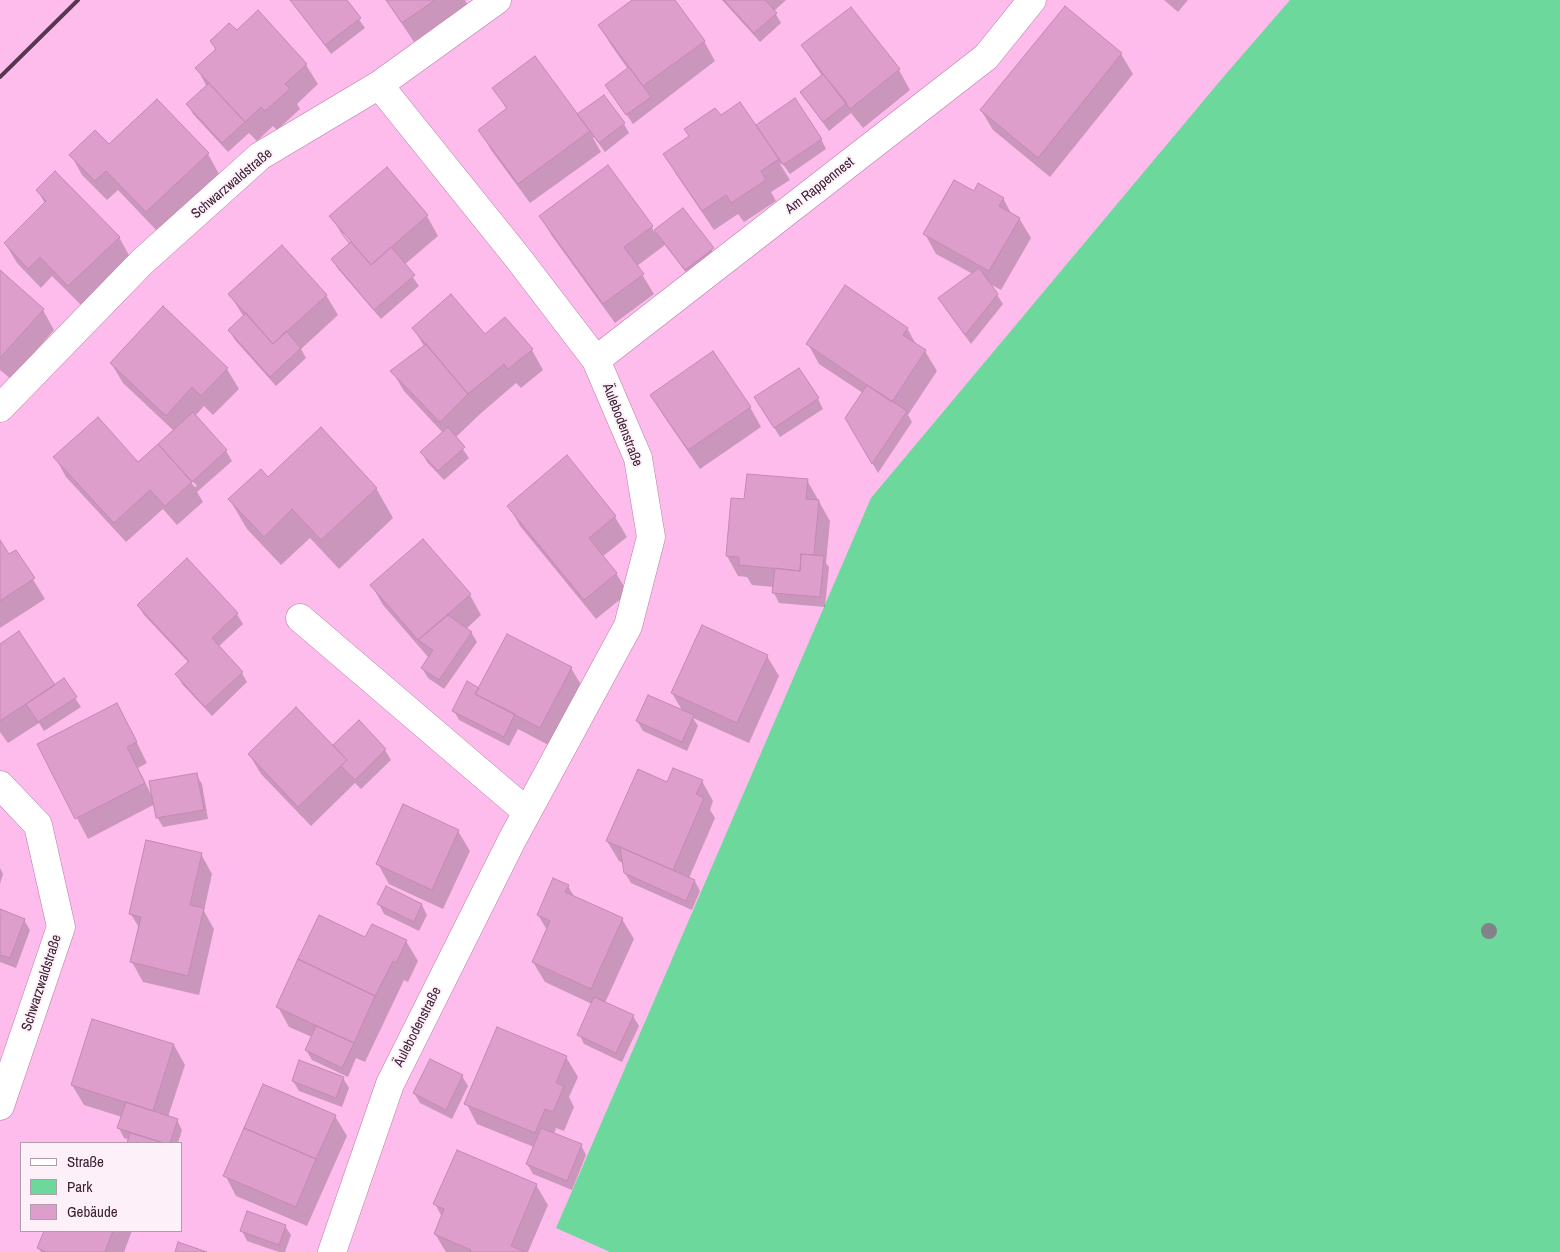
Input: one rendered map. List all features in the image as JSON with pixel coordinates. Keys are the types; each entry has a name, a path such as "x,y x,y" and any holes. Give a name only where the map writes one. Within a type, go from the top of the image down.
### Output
{"street":[{"name":"Schwarzwaldstraße","path":"0,408 142,262 260,156 379,85 497,0"},
{"name":"Am Rappennest","path":"596,360 986,57 1032,0"},
{"name":"Äulebodenstraße","path":"332,1252 390,1084 527,812 628,626 651,537 638,458 596,360 518,258 379,85"},
{"path":"300,618 527,812"},
{"name":"Schwarzwaldstraße","path":"0,784 38,826 61,927 0,1106"}],"green space":[{"path":"1290,0 1560,0 1560,1252 610,1252 556,1228 871,498"}],"building":[{"path":"290,0 347,0 361,18 325,45"},
{"path":"386,0 435,0 402,23"},
{"path":"632,0 675,0 705,41 643,86 598,25"},
{"path":"724,0 765,0 777,13 754,33"},
{"path":"1065,6 1122,53 1038,158 980,110"},
{"path":"851,7 900,69 850,109 801,45"},
{"path":"258,10 307,64 285,84 290,89 265,111 261,107 245,122 195,68 216,49 210,41 229,23 237,30"},
{"path":"535,56 590,131 518,184 478,130 507,108 492,88"},
{"path":"629,67 651,97 626,115 605,85"},
{"path":"823,74 847,103 823,122 800,92"},
{"path":"209,83 245,122 222,143 186,104"},
{"path":"604,95 625,123 599,143 577,114"},
{"path":"795,98 822,139 783,165 756,125"},
{"path":"157,99 209,153 146,212 106,171 95,181 69,155 95,130 109,144"},
{"path":"740,102 779,159 761,171 766,180 731,203 726,195 702,211 663,154 689,136 684,129 715,108 721,115"},
{"path":"608,165 653,226 624,247 644,274 603,304 539,216"},
{"path":"387,167 428,215 371,265 329,216"},
{"path":"55,171 120,237 68,286 40,257 28,269 4,243 46,201 36,190"},
{"path":"954,180 974,191 978,183 1004,198 999,206 1020,218 989,271 923,234"},
{"path":"683,208 714,248 685,270 654,230"},
{"path":"351,242 371,265 391,247 415,275 374,310 331,259"},
{"path":"282,245 327,295 273,344 228,294"},
{"path":"979,268 998,294 965,335 938,298"},
{"path":"0,270 44,309 0,358"},
{"path":"845,285 908,328 903,335 926,350 892,402 806,344"},
{"path":"451,294 485,334 505,317 533,349 508,369 504,364 468,394 412,328"},
{"path":"163,306 228,368 201,396 192,387 166,416 110,363"},
{"path":"246,313 273,344 286,331 301,348 270,377 228,330"},
{"path":"426,344 468,394 440,422 390,371"},
{"path":"713,351 751,407 688,450 650,395"},
{"path":"799,368 819,398 774,428 754,397"},
{"path":"867,385 907,411 872,464 845,418"},
{"path":"193,412 227,450 192,482 158,444"},
{"path":"98,417 138,462 158,444 192,482 165,506 150,490 114,523 53,457"},
{"path":"321,427 377,488 321,540 292,509 264,537 228,499 261,469 268,477"},
{"path":"448,427 465,447 438,471 420,452"},
{"path":"567,455 616,516 589,538 617,573 584,600 507,506"},
{"path":"747,474 808,479 806,499 819,500 814,555 801,554 800,571 739,565 739,557 726,556 731,498 744,499"},
{"path":"423,539 471,594 418,640 370,585"},
{"path":"0,540 9,554 16,550 35,578 0,601"},
{"path":"801,554 824,556 820,597 772,593 775,568 800,571"},
{"path":"187,558 238,613 212,638 243,672 205,707 175,674 189,661 137,605"},
{"path":"448,615 472,632 439,680 421,668 433,650 418,640"},
{"path":"702,625 768,655 737,723 671,693"},
{"path":"19,631 55,685 0,721 0,644"},
{"path":"507,634 572,667 540,728 475,694"},
{"path":"64,678 77,697 38,722 26,704"},
{"path":"467,681 479,688 475,694 515,714 504,737 452,711"},
{"path":"648,695 694,715 682,742 636,721"},
{"path":"117,703 137,742 127,747 145,783 75,819 37,744"},
{"path":"296,707 347,760 298,807 248,754"},
{"path":"359,720 386,749 355,780 341,766 347,760 333,745"},
{"path":"673,768 703,780 696,794 704,798 673,870 606,841 638,769 667,782"},
{"path":"197,773 204,810 156,818 149,781"},
{"path":"403,804 459,830 432,890 376,864"},
{"path":"146,840 202,853 190,905 204,908 188,976 130,962 141,917 129,914"},
{"path":"620,847 695,880 686,901 624,873"},
{"path":"553,878 569,885 565,892 623,918 591,989 532,962 550,921 537,915"},
{"path":"386,886 422,904 414,922 377,904"},
{"path":"0,909 25,919 10,958 0,955"},
{"path":"319,915 365,937 372,924 407,940 396,963 393,961 375,996 298,959"},
{"path":"298,959 375,996 354,1043 276,1007"},
{"path":"594,997 634,1015 616,1053 577,1035"},
{"path":"92,1019 174,1044 153,1111 71,1085"},
{"path":"316,1026 354,1043 342,1068 305,1050"},
{"path":"497,1027 567,1056 556,1083 564,1086 553,1112 545,1109 535,1133 464,1104"},
{"path":"430,1059 463,1075 446,1110 413,1093"},
{"path":"299,1060 344,1077 336,1098 292,1081"},
{"path":"263,1084 336,1115 316,1159 244,1128"},
{"path":"126,1102 178,1119 170,1142 161,1142 117,1128"},
{"path":"244,1128 316,1159 296,1207 223,1176"},
{"path":"541,1128 582,1144 567,1181 526,1164"},
{"path":"130,1133 161,1142 127,1142"},
{"path":"457,1150 537,1184 511,1246 525,1252 470,1252 471,1250 434,1234 444,1209 433,1204"},
{"path":"247,1211 286,1225 279,1245 240,1231"},
{"path":"44,1232 113,1232 105,1252 46,1252 37,1248"},
{"path":"178,1242 207,1252 175,1252"}],"railway":[{"path":"0,77 78,0"}]}
